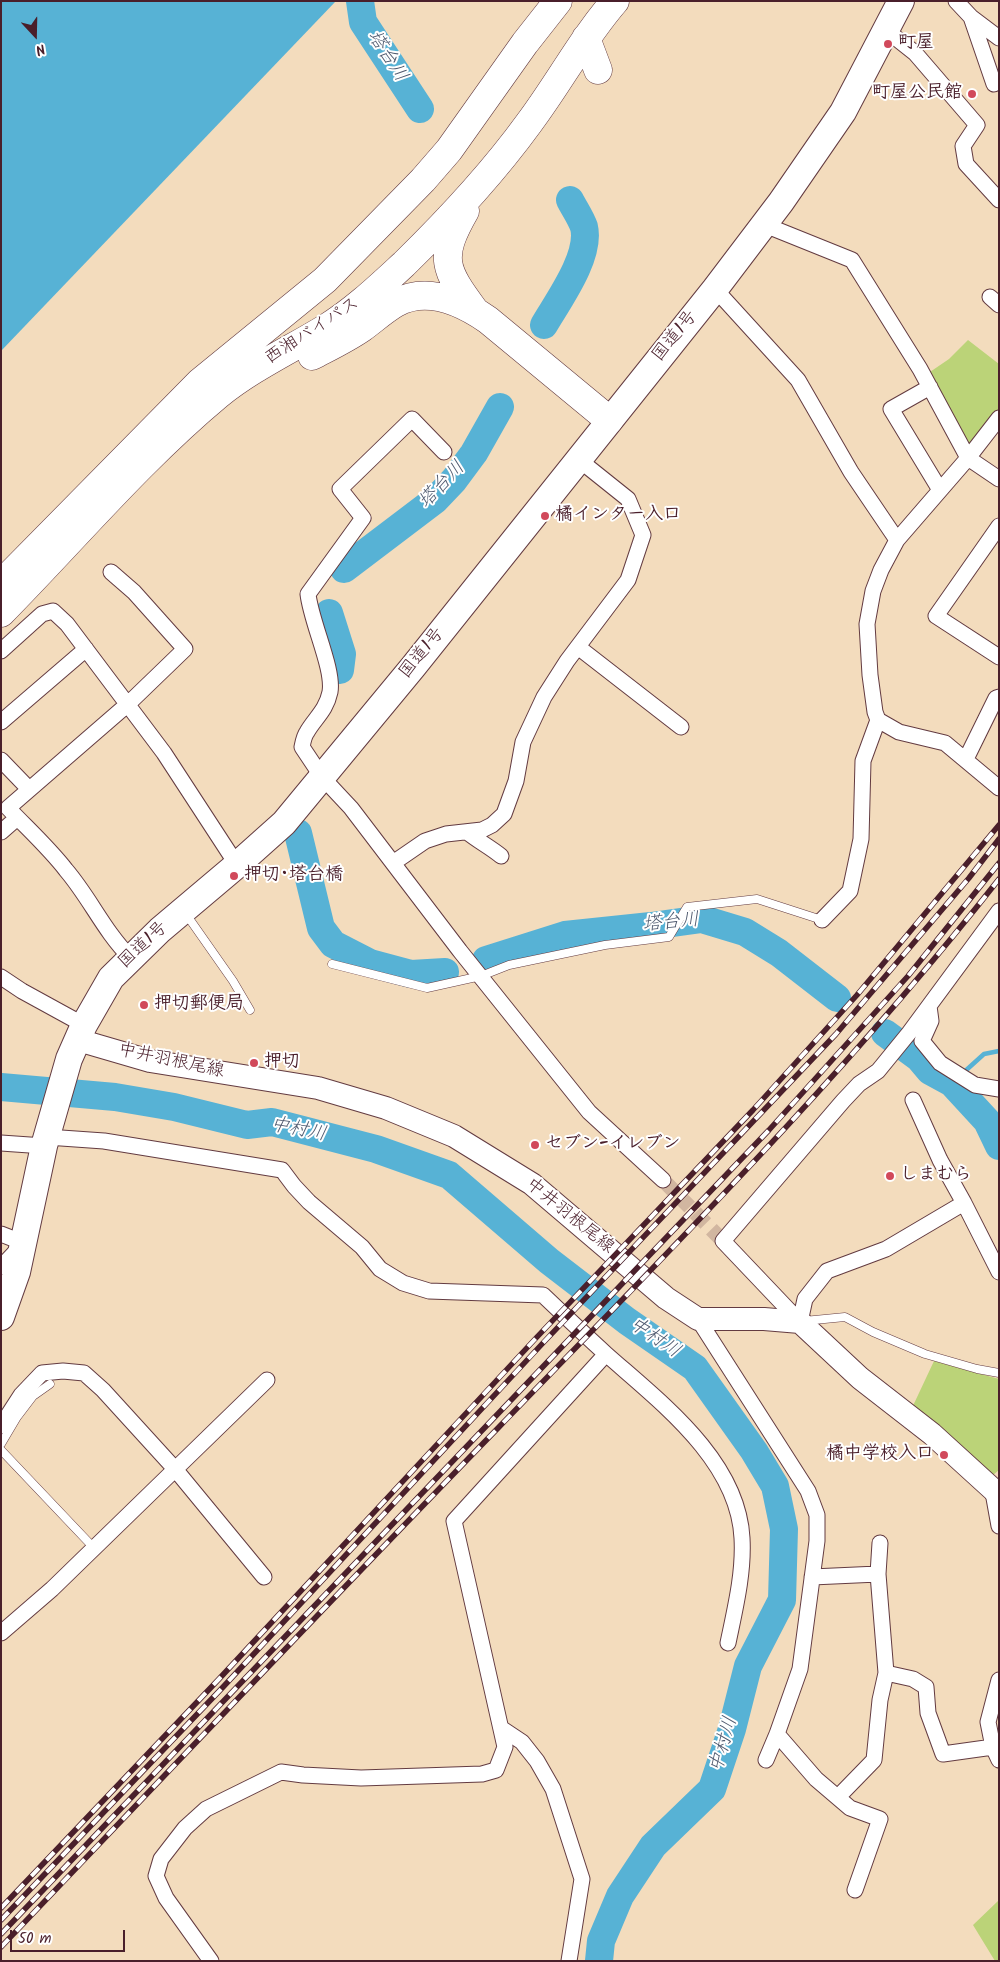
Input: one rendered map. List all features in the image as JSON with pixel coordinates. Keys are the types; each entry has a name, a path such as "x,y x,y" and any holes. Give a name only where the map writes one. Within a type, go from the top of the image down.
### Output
{"highway":[{"name":"西湘バイパス","path":"1,613 13,586 200,382 325,280 423,180 455,142 525,43 558,1"},
{"name":"西湘バイパス","path":"13,586 204,408 248,374 352,310 405,262 540,121 586,38 615,1"},
{"name":"国道1号","path":"1,1317 17,1272 13,1238 77,1041 111,978 130,957 284,823 302,802 314,767 413,667 765,225 843,112 901,1"},
{"path":"586,38 598,70"},
{"path":"481,184 455,229 449,244 448,259 452,277 482,316"},
{"path":"13,586 201,427 250,391 353,334 390,306 406,298 427,296 445,298 482,316 609,420"}],"main road":[{"name":"中井羽根尾線","path":"77,1041 150,1061 318,1088 386,1108 454,1136 532,1184 666,1298 698,1319"},
{"path":"698,1319 764,1319 800,1322 860,1378 996,1487"}],"street":[{"path":"956,1 971,17 999,38"},
{"path":"971,17 994,84"},
{"path":"886,30 915,53 977,125 962,146 966,164 999,200"},
{"path":"765,225 852,260 930,387 968,458 999,479"},
{"path":"715,289 798,380 851,472 897,540"},
{"path":"930,387 891,409 940,490"},
{"path":"999,418 968,458 897,540 881,570 873,591 867,624 870,674 875,712 878,720 899,732 945,743 999,788"},
{"path":"444,452 412,419 340,489 363,518 308,594 310,608 329,674 330,692 322,714 306,733 302,747 314,767 351,808 460,950 589,1112 663,1180"},
{"path":"393,863 425,841 446,834 488,828 504,814 516,781 523,742 544,697 578,647 628,580 643,535 628,499 578,460"},
{"path":"999,526 936,616 999,657"},
{"path":"111,572 134,592 185,649 128,704 8,808 66,869 116,943 130,957"},
{"path":"1,651 42,614 53,611 67,624 164,753 238,865"},
{"path":"578,647 681,727"},
{"path":"1,722 86,649"},
{"path":"966,759 996,698 999,696"},
{"path":"822,920 850,891 861,839 863,761 878,720"},
{"path":"1,760 29,789"},
{"path":"1,832 17,818"},
{"path":"467,832 501,856"},
{"path":"800,1322 723,1241 843,1101 859,1084 878,1071 909,1033 999,911"},
{"path":"1,977 22,991 77,1041"},
{"path":"929,1006 931,1021 922,1041 940,1063 975,1085 999,1089"},
{"path":"913,1100 940,1160 999,1272"},
{"path":"1,1143 104,1141 282,1170 309,1202 362,1247 380,1269 403,1283 429,1291 543,1295 606,1354 635,1378 699,1442 725,1478 736,1509 742,1537 741,1572 728,1643"},
{"path":"800,1322 805,1299 827,1271 886,1249 964,1203"},
{"path":"1,1267 13,1238"},
{"path":"698,1319 808,1491 817,1515 817,1541 800,1669 766,1760"},
{"path":"211,1961 166,1898 156,1876 161,1859 185,1828 206,1809 281,1772 361,1778 482,1774 496,1770 505,1747 454,1520 606,1354"},
{"path":"1,1426 21,1395 42,1373 63,1371 84,1373 103,1390 175,1469 264,1577"},
{"path":"1,1633 52,1589 267,1380"},
{"path":"996,1487 999,1526"},
{"path":"838,1797 874,1760 880,1700 886,1673 878,1574 880,1543"},
{"path":"812,1577 878,1574"},
{"path":"886,1673 913,1679 926,1687 928,1713 944,1754 996,1753 988,1722 999,1680"},
{"path":"501,1728 522,1742 538,1761 552,1789 582,1879 569,1961"},
{"path":"777,1734 816,1779 850,1808 880,1819 855,1890"}],"lane":[{"path":"332,964 427,988 481,976 509,966 605,946 669,937 687,907 758,900 822,920"},
{"path":"184,910 211,948 250,1010"},
{"path":"800,1322 846,1317 873,1332 925,1354 999,1373"},
{"path":"1,1444 17,1417 33,1396 50,1384"},
{"path":"1,1450 94,1548"}],"green space":[{"path":"968,340 999,364 999,413 970,448 927,374 949,359"},
{"path":"934,1361 999,1379 999,1470 992,1476 911,1410"},
{"path":"998,1901 999,1961 995,1961 973,1925"}],"water":[{"path":"1,1 336,1 1,351"}],"waterway":[{"name":"塔台川","path":"360,1 363,22 420,109"},
{"name":"塔台川","path":"544,325 572,278 583,251 584,227 570,200"},
{"name":"塔台川","path":"344,569 435,500 454,480 474,453 500,407"},
{"name":"塔台川","path":"329,613 342,654 340,670"},
{"name":"塔台川","path":"298,833 321,928 333,944 370,963 411,974 445,972"},
{"name":"塔台川","path":"486,960 565,935 702,919 745,932 779,953 837,998"},
{"name":"塔台川","path":"885,1033 919,1058 930,1071 952,1083 987,1121 999,1146"},
{"path":"963,1073 984,1054 999,1051"},
{"name":"中村川","path":"1,1087 115,1097 174,1107 247,1125 272,1122 376,1149 449,1175 549,1261 627,1321 695,1368 754,1451 775,1486 784,1529 782,1600 748,1666 732,1729 712,1789 653,1846 620,1896 601,1941 599,1961"}],"tunnel":[{"path":"663,1180 723,1241"}],"railway":[{"path":"1,1908 219,1679 537,1337 753,1110 857,995 999,825"},
{"path":"1,1920 224,1686 542,1344 836,1034 969,878 999,839"},
{"path":"1,1934 769,1130 908,976 999,863"},
{"path":"1,1947 756,1159 881,1022 999,879"}],"place":[{"name":"町屋","path":"888,44"},
{"name":"町屋公民館","path":"972,94"},
{"name":"橘インター入口","path":"545,516"},
{"name":"押切･塔台橋","path":"234,876"},
{"name":"押切郵便局","path":"144,1005"},
{"name":"押切","path":"254,1063"},
{"name":"セブン-イレブン","path":"535,1145"},
{"name":"しまむら","path":"890,1176"},
{"name":"橘中学校入口","path":"944,1455"}]}
